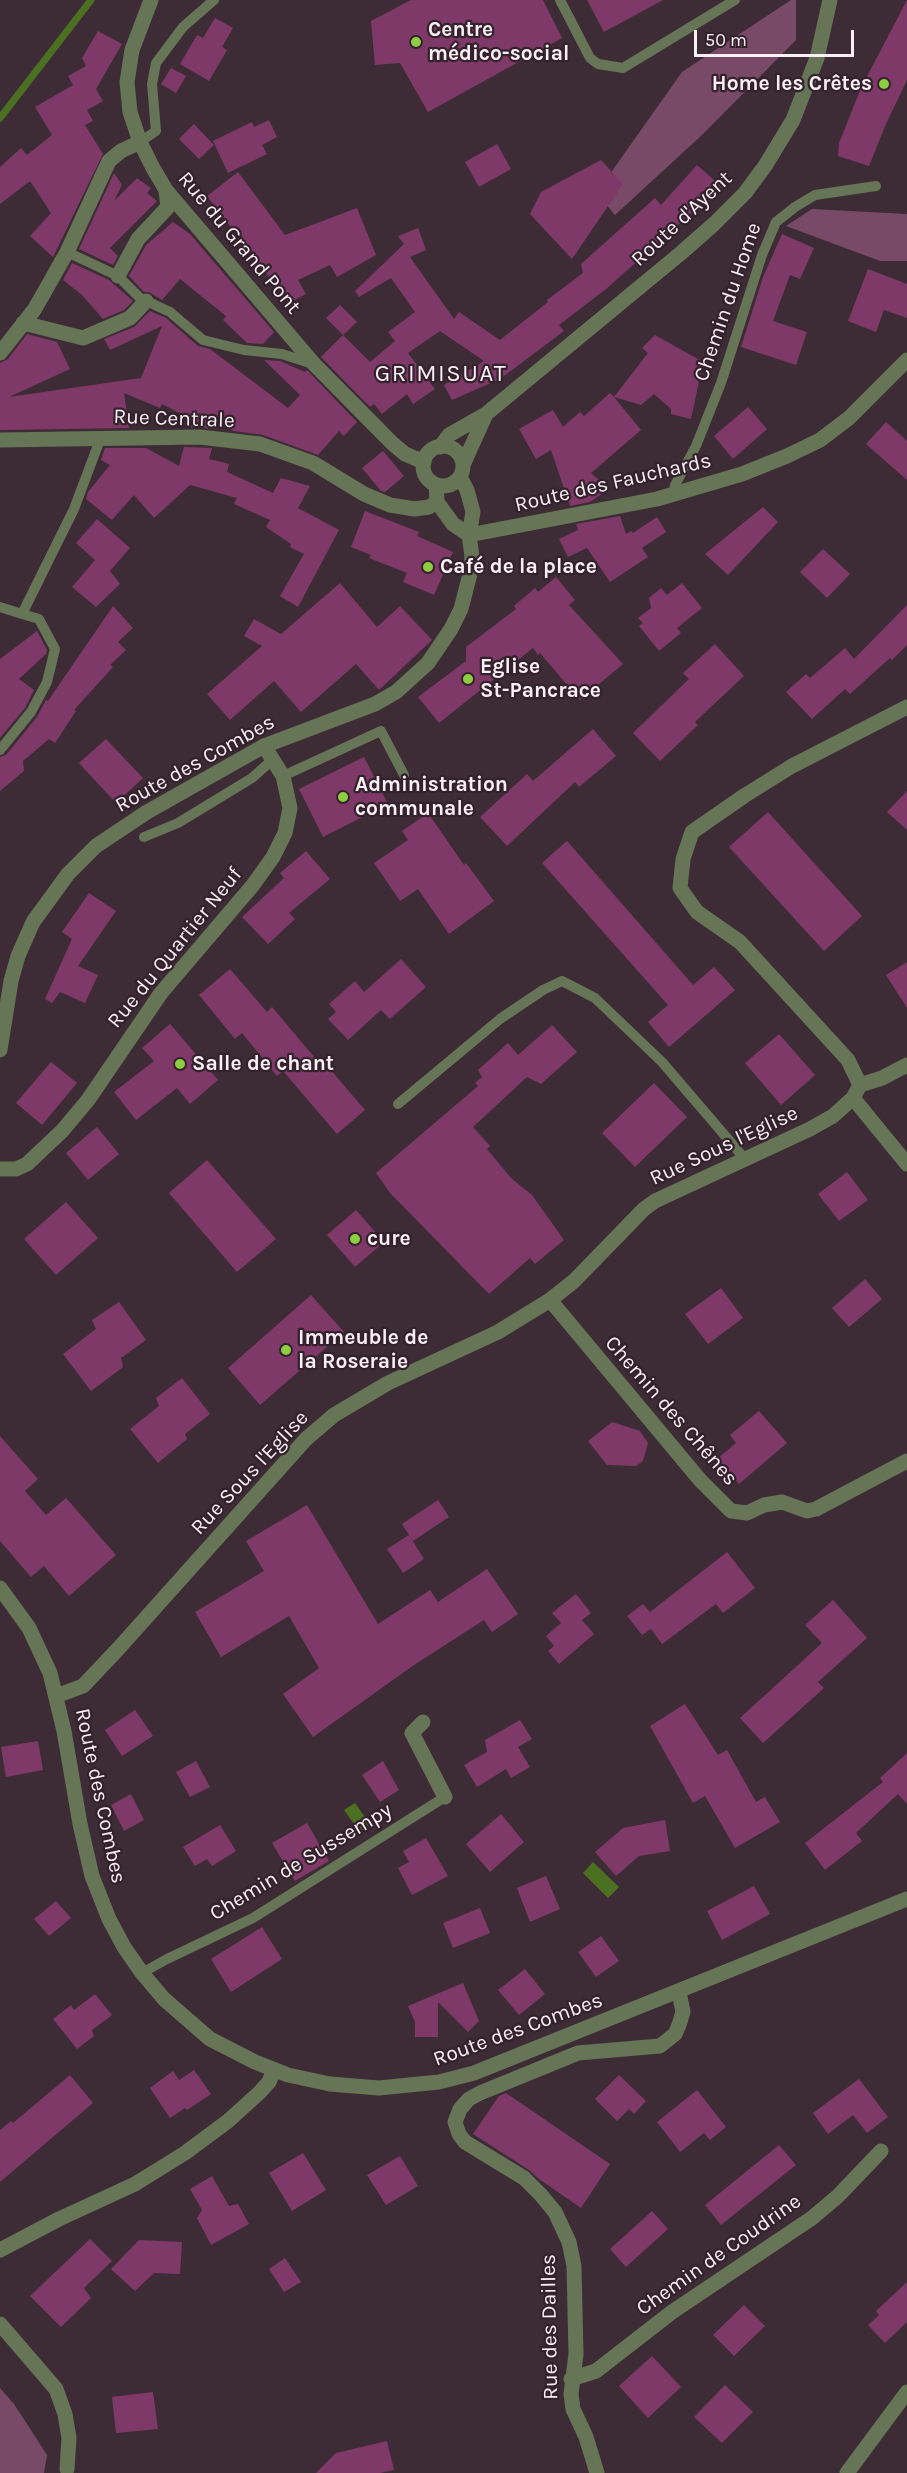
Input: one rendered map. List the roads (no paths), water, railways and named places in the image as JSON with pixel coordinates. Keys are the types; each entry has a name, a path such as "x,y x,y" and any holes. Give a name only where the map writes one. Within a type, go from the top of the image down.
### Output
{"street":[{"name":"Rue du Grand Pont","path":"151,0 132,50 127,82 130,112 140,142 166,190 314,364 392,443 405,454 424,462"},
{"name":"Route d'Ayent","path":"424,462 428,453 440,447 449,435 486,414 681,253 745,193 765,166 793,120 817,58 830,0"},
{"path":"0,353 24,323 45,291 67,252 109,161 140,142"},
{"path":"118,276 138,239 168,207 166,190"},
{"path":"24,323 83,338 130,318 146,301"},
{"name":"Route des Fauchards","path":"469,535 673,495 742,474 820,440 849,418 907,360"},
{"name":"Route d'Ayent","path":"462,471 486,414"},
{"name":"Rue Centrale","path":"0,440 200,436 260,444 313,464 364,494 390,505 415,509 429,507 437,502"},
{"path":"424,462 426,477 436,485 450,485 462,471 461,457 454,450 440,447"},
{"name":"Route des Combes","path":"0,1050 5,1008 18,956 33,922 68,874 96,846 129,823 264,746 375,704 396,692 428,663 451,629 460,609 471,570 469,535 473,512 462,471"},
{"path":"436,485 437,502 453,524 469,535"},
{"path":"907,707 792,766 692,832 683,859 680,888 697,912 740,942 848,1060 856,1091 907,1164"},
{"name":"Rue du Quartier Neuf","path":"0,1169 16,1169 27,1164 62,1131 88,1100 161,993 253,885 273,857 285,833 290,814 289,801 283,776 264,746"},
{"name":"Rue Sous l'Eglise","path":"56,1696 83,1686 306,1439 334,1415 388,1383 498,1332 550,1300 574,1281 644,1209 678,1189 810,1129 832,1116 856,1091 907,1065"},
{"name":"Chemin des Chênes","path":"550,1300 700,1480 731,1511 738,1514 747,1513 764,1505 782,1502 807,1511 816,1509 907,1461"},
{"name":"Route des Combes","path":"0,1588 23,1618 39,1647 56,1696 92,1876 116,1932 142,1973 164,2000 210,2039 274,2070 302,2079 354,2087 407,2087 439,2082 508,2061 907,1899"},
{"path":"423,1722 412,1733 445,1797"},
{"name":"Rue des Dailles","path":"597,2473 586,2437 573,2409 572,2379 576,2354 574,2266 569,2242 555,2212 541,2195 524,2178 465,2142 459,2134 456,2122 460,2109 469,2099 578,2053 660,2046 675,2034 680,2025 683,2012 679,1992"},
{"path":"0,2250 59,2218 135,2184 186,2153 228,2121 259,2093 269,2082 274,2070"},
{"name":"Chemin de Coudrine","path":"572,2379 596,2372 697,2294 812,2218 838,2196 881,2151"},
{"path":"0,2324 56,2389 61,2400 69,2438 67,2469"},
{"path":"847,2473 907,2392"}],"lane":[{"path":"140,142 156,131 152,84 152,72 156,63 183,27 214,0"},
{"path":"560,0 590,58 598,64 623,68 735,0"},
{"name":"Chemin du Home","path":"673,495 675,485 696,446 721,383 762,255 776,222 814,195 876,186"},
{"path":"67,252 118,276 146,301 170,312 203,340 244,350 282,354 314,364"},
{"path":"22,614 74,509 101,437"},
{"path":"0,607 39,619 55,649 47,682 31,712 0,750"},
{"path":"283,776 381,731 404,776"},
{"path":"144,837 178,823 252,778 271,760"},
{"path":"398,1104 500,1019 543,990 562,981 595,998 662,1062 745,1159"},
{"name":"Chemin de Sussempy","path":"142,1973 253,1918 445,1797"}],"waterway":[{"path":"0,118 91,0"}],"place":[{"name":"Centre médico-social","path":"416,42"},
{"name":"Home les Crêtes","path":"884,84"},
{"name":"Café de la place","path":"428,567"},
{"name":"Eglise St-Pancrace","path":"468,679"},
{"name":"Administration communale","path":"343,797"},
{"name":"Salle de chant","path":"180,1064"},
{"name":"cure","path":"355,1239"},
{"name":"Immeuble de la Roseraie","path":"286,1350"}],"district":[{"name":"GRIMISUAT","path":"441,374"}]}
